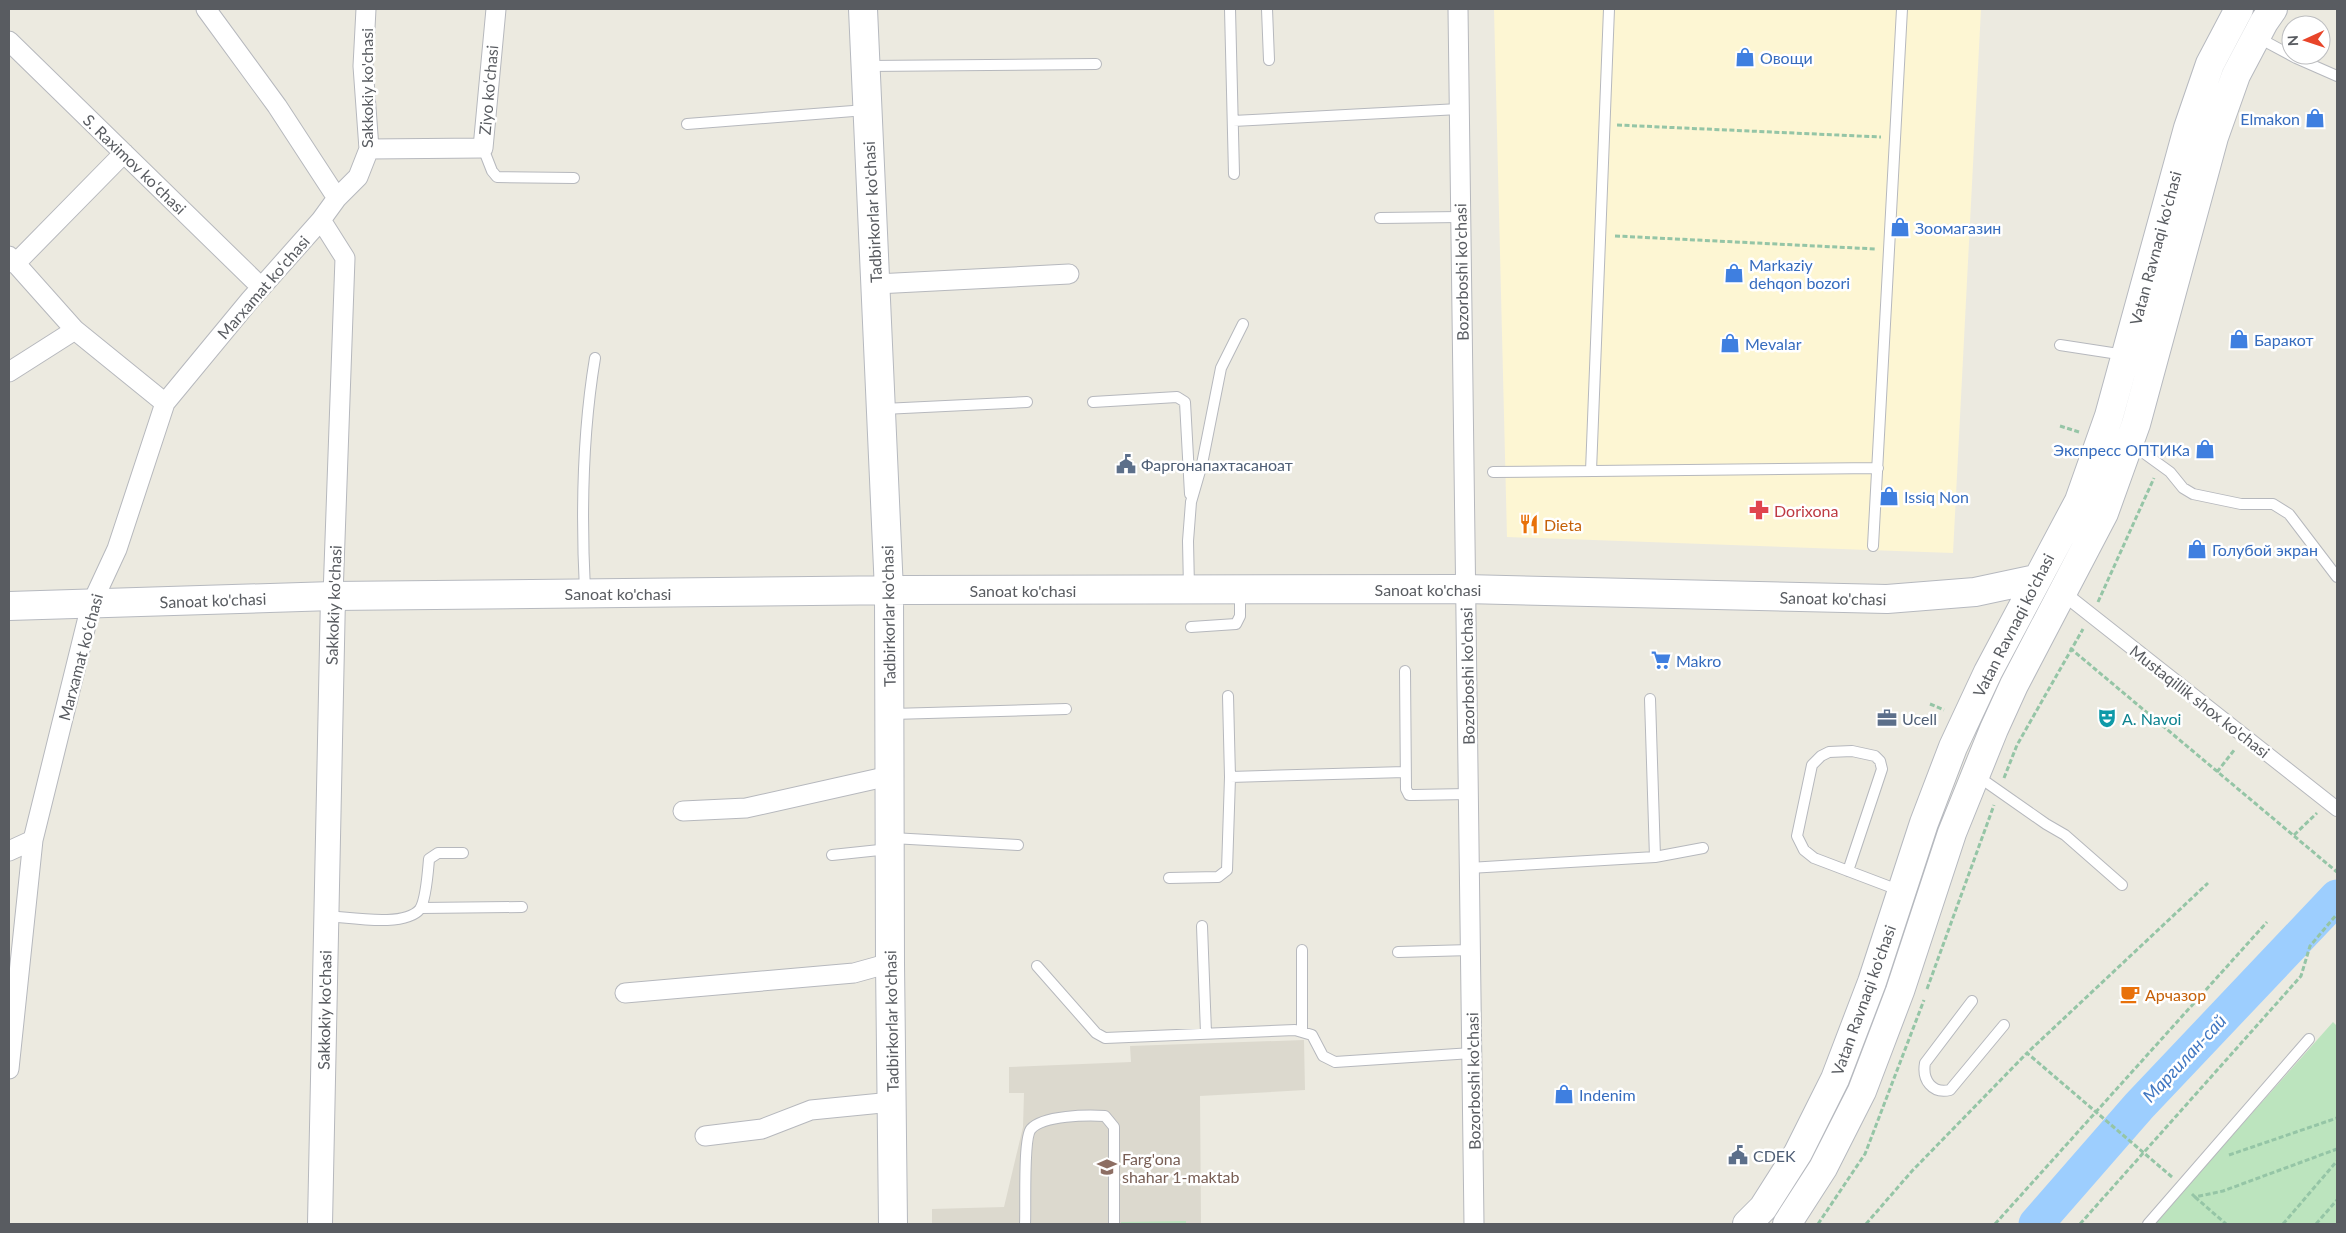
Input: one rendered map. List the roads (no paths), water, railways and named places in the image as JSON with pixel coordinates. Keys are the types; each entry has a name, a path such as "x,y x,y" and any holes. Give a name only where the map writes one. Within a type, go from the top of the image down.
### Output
{"main road":[{"name":"Tadbirkorlar ko'chasi","path":"863,9 889,592 893,1224"},
{"name":"Vatan Ravnaqi ko'chasi","path":"1747,1224 1763,1208 1798,1153 1835,1079 1872,982 1924,823 1953,747 1988,672 2036,579 2079,502 2109,416 2188,128 2210,64 2239,9"},
{"name":"Vatan Ravnaqi ko'chasi","path":"1787,1224 1823,1168 1862,1091 1900,991 1952,833 1975,774 2014,685 2104,513 2129,443 2214,137 2236,75 2273,9"},
{"name":"Sanoat ko'chasi","path":"9,606 91,605 333,596 1189,589 1465,589 1887,599 1975,592 2036,579"}],"street":[{"path":"206,9 277,106 338,198"},
{"name":"Sakkokiy ko'chasi","path":"320,1224 333,596 344,258 321,220 358,177 369,149 363,66 366,9"},
{"name":"Ziyo koʻchasi","path":"369,149 483,148 496,9"},
{"name":"Bozorboshi ko'chasi","path":"1458,9 1474,1224"},
{"name":"S. Raximov koʻchasi","path":"9,41 262,288"},
{"path":"124,153 12,260 75,330 165,403"},
{"name":"Marxamat koʻchasi","path":"9,1068 33,840 91,605 117,549 165,403 321,220"},
{"path":"876,284 1069,274"},
{"path":"9,372 75,330"},
{"path":"2036,579 2063,593"},
{"name":"Mustaqillik shox ko'chasi","path":"2063,593 2333,805"},
{"path":"683,810 746,808 889,776"},
{"path":"9,851 33,840"},
{"path":"626,993 854,974 890,963"},
{"path":"705,1136 762,1129 811,1110 892,1102"}],"lane":[{"path":"1230,9 1234,174"},
{"path":"1267,9 1269,60"},
{"path":"1591,471 1609,9"},
{"path":"1873,546 1902,9"},
{"path":"2256,37 2296,58 2337,76"},
{"path":"866,66 1096,64"},
{"path":"1233,121 1459,109"},
{"path":"687,124 867,110"},
{"path":"483,148 492,171 497,177 574,178"},
{"path":"1380,218 1460,217"},
{"path":"1191,502 1202,464 1221,368 1242,324"},
{"path":"2060,346 2126,355"},
{"path":"585,594 582,481 586,409 595,358"},
{"path":"1093,402 1177,397 1185,402 1191,502 1188,542 1189,589"},
{"path":"881,409 1027,402"},
{"path":"2129,443 2170,472 2183,488 2193,494 2241,504 2273,504 2289,514 2337,577"},
{"path":"1493,472 1878,468"},
{"path":"1191,627 1236,624 1240,616 1240,590"},
{"path":"1405,671 1405,772 1406,789 1409,795 1468,794"},
{"path":"1169,878 1218,878 1226,870 1230,777 1228,696"},
{"path":"1650,699 1655,857"},
{"path":"889,714 1066,709"},
{"path":"1848,871 1882,769 1880,761 1875,756 1852,751 1830,752 1821,756 1812,765 1797,836 1804,850 1814,858 1848,871 1902,891"},
{"path":"1230,777 1405,772"},
{"path":"1975,774 2065,835 2122,885"},
{"path":"832,855 890,843 1018,845"},
{"path":"1469,868 1655,857 1703,848"},
{"path":"326,916 394,920 410,918 421,908 429,859 438,853 463,853"},
{"path":"421,908 522,907"},
{"path":"1202,926 1206,1033"},
{"path":"1302,950 1302,1032"},
{"path":"1398,952 1470,950"},
{"path":"1037,966 1096,1033 1105,1038 1295,1030 1312,1035 1323,1056 1335,1062 1472,1053"},
{"path":"1972,1001 1924,1063 1923,1072 1926,1081 1935,1089 1941,1092 1950,1090 2004,1025"},
{"path":"2148,1224 2309,1039"},
{"path":"1025,1224 1027,1143 1030,1130 1041,1121 1091,1115 1105,1116 1114,1127 1114,1224"}],"waterway":[{"name":"Маргилан-сай","path":"2036,1224 2139,1106 2337,897"}],"place":[{"name":"Овощи","path":"1745,57"},
{"name":"Elmakon","path":"2315,118"},
{"name":"Зоомагазин","path":"1900,227"},
{"name":"Markaziy dehqon bozori","path":"1734,273"},
{"name":"Баракот","path":"2239,339"},
{"name":"Mevalar","path":"1730,343"},
{"name":"Экспресс ОПТИКа","path":"2205,449"},
{"name":"Фаргонапахтасаноат","path":"1126,464"},
{"name":"Issiq Non","path":"1889,496"},
{"name":"Dorixona","path":"1759,510"},
{"name":"Dieta","path":"1529,524"},
{"name":"Голубой экран","path":"2197,549"},
{"name":"Makro","path":"1661,660"},
{"name":"Ucell","path":"1887,718"},
{"name":"A. Navoi","path":"2107,718"},
{"name":"Арчазор","path":"2130,994"},
{"name":"Indenim","path":"1564,1094"},
{"name":"CDEK","path":"1738,1155"},
{"name":"Farg'ona shahar 1-maktab","path":"1107,1167"}]}
